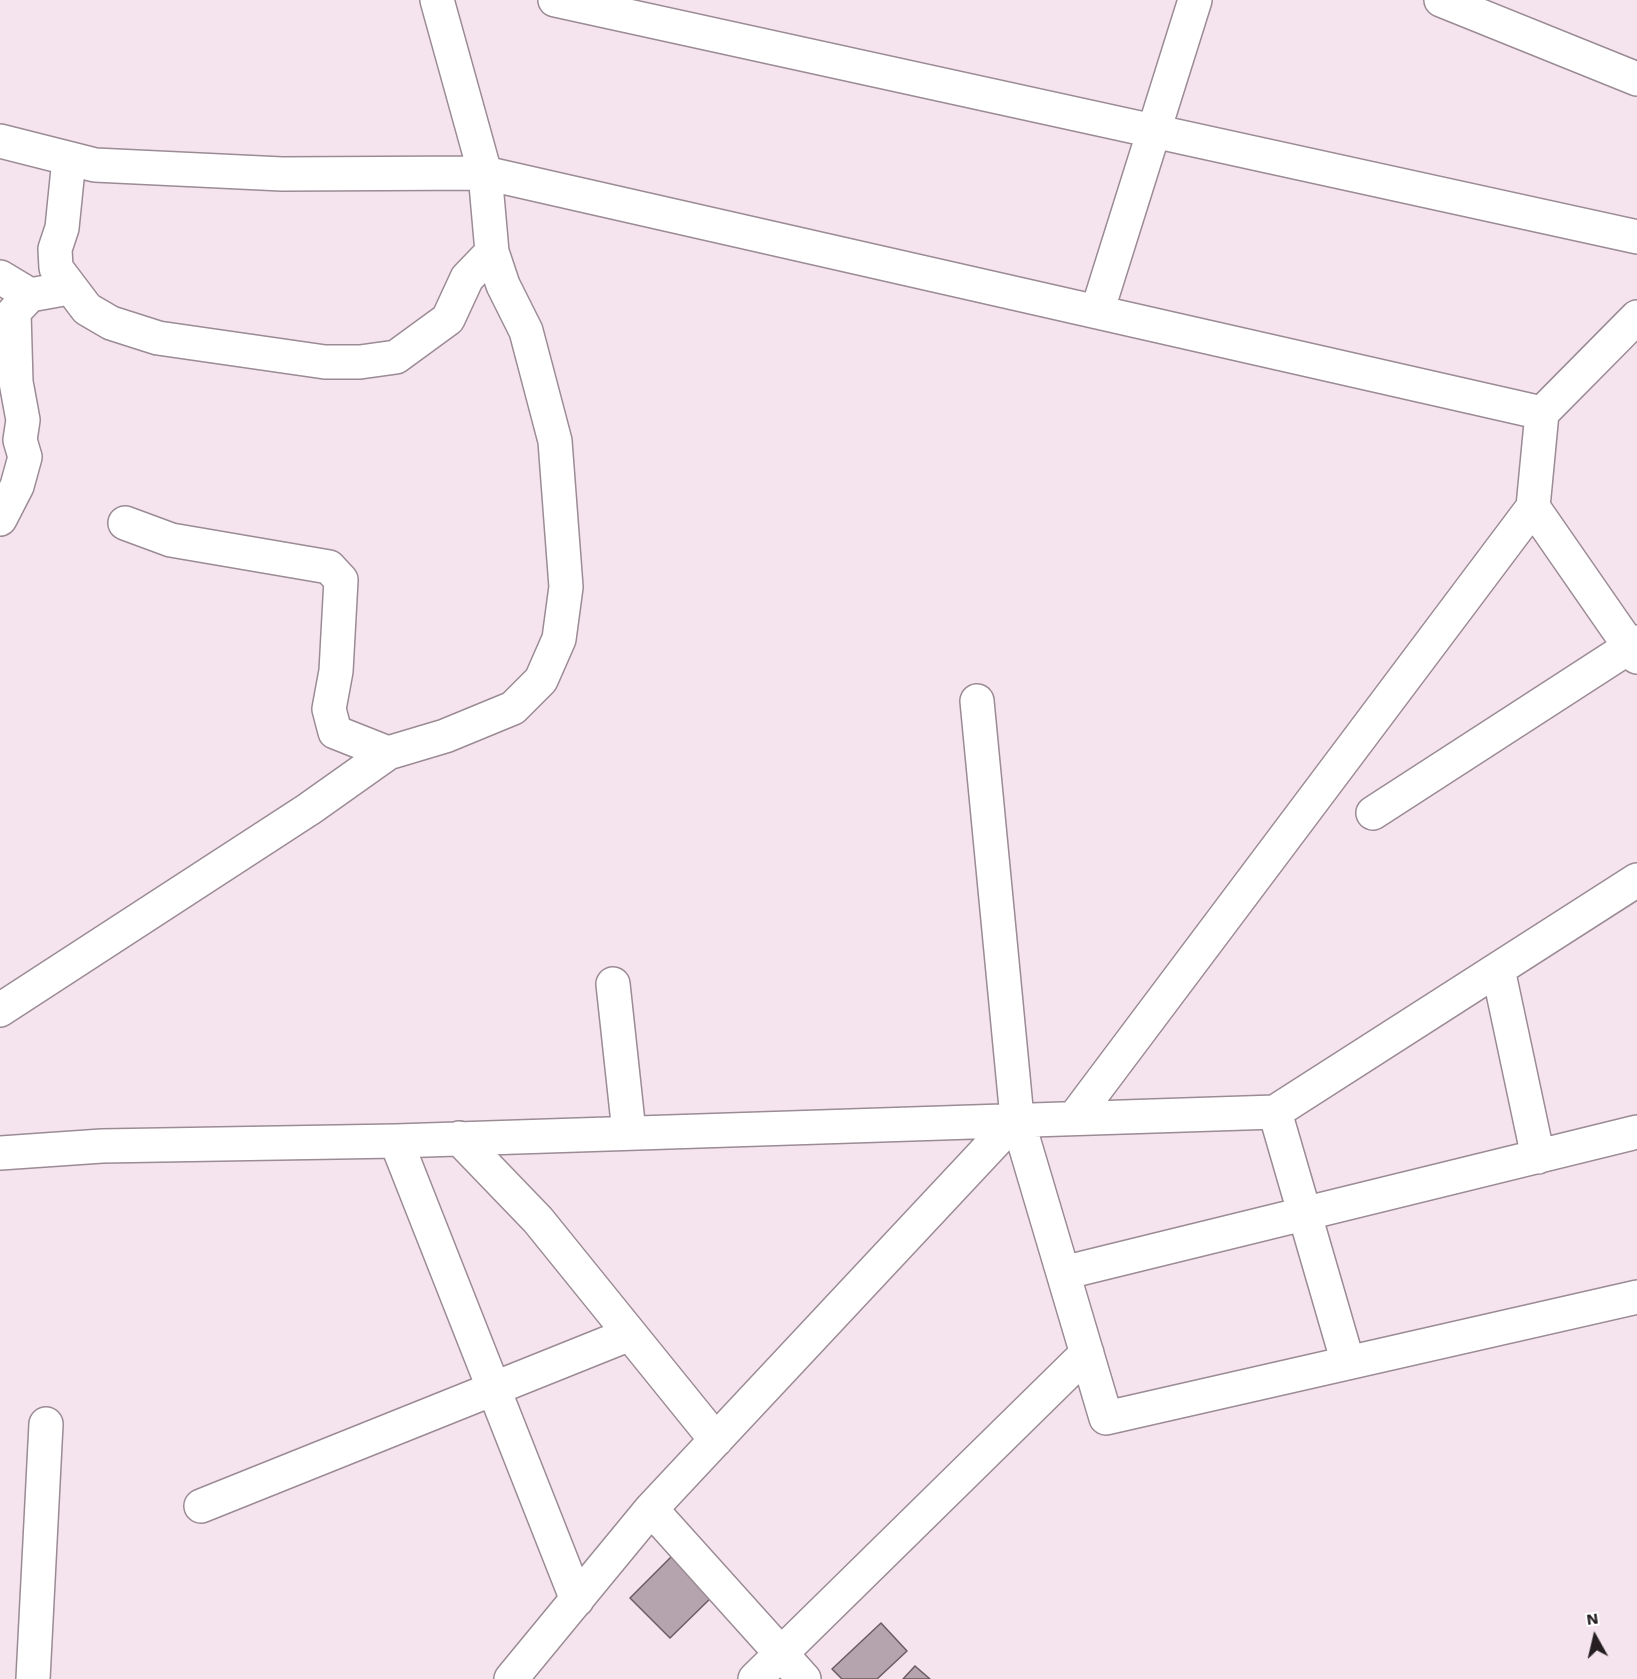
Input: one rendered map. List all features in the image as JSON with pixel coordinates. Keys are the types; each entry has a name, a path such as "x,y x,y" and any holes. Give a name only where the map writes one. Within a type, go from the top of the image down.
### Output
{"street":[{"path":"0,1010 309,809 388,753 445,736 513,708 541,680 559,639 566,586 555,441 525,331 503,285 492,252 485,173 437,0"},
{"path":"555,0 1637,237"},
{"path":"1097,312 1196,0"},
{"path":"1441,0 1637,79"},
{"path":"0,141 95,165 282,174 485,173 1542,413"},
{"path":"69,159 62,228 55,249 56,268 87,309 111,323 158,339 325,362 360,362 396,357 448,319 467,278 492,252"},
{"path":"0,277 30,295"},
{"path":"0,519 17,486 25,457 20,440 23,420 16,382 14,312 30,295 69,288"},
{"path":"1074,1117 1533,507 1542,413 1637,317"},
{"path":"1373,813 1635,649 1533,507"},
{"path":"125,523 171,540 329,567 342,579 336,671 329,709 335,732 388,753"},
{"path":"977,701 1017,1118 1106,1418 1637,1297"},
{"path":"0,1153 102,1146 396,1141 1017,1118 1275,1112 1637,880"},
{"path":"1498,969 1538,1156"},
{"path":"613,984 629,1132"},
{"path":"1275,1112 1348,1363"},
{"path":"511,1679 651,1509 1017,1118"},
{"path":"1063,1273 1637,1132"},
{"path":"459,1138 538,1220 716,1440"},
{"path":"396,1141 577,1600"},
{"path":"201,1506 630,1334"},
{"path":"755,1679 1087,1353"},
{"path":"33,1679 46,1424"},
{"path":"651,1509 804,1679"}],"building":[{"path":"677,1551 717,1592 670,1638 630,1598"},
{"path":"881,1623 907,1651 877,1679 842,1679 832,1669"},
{"path":"915,1666 930,1679 903,1679"}]}
